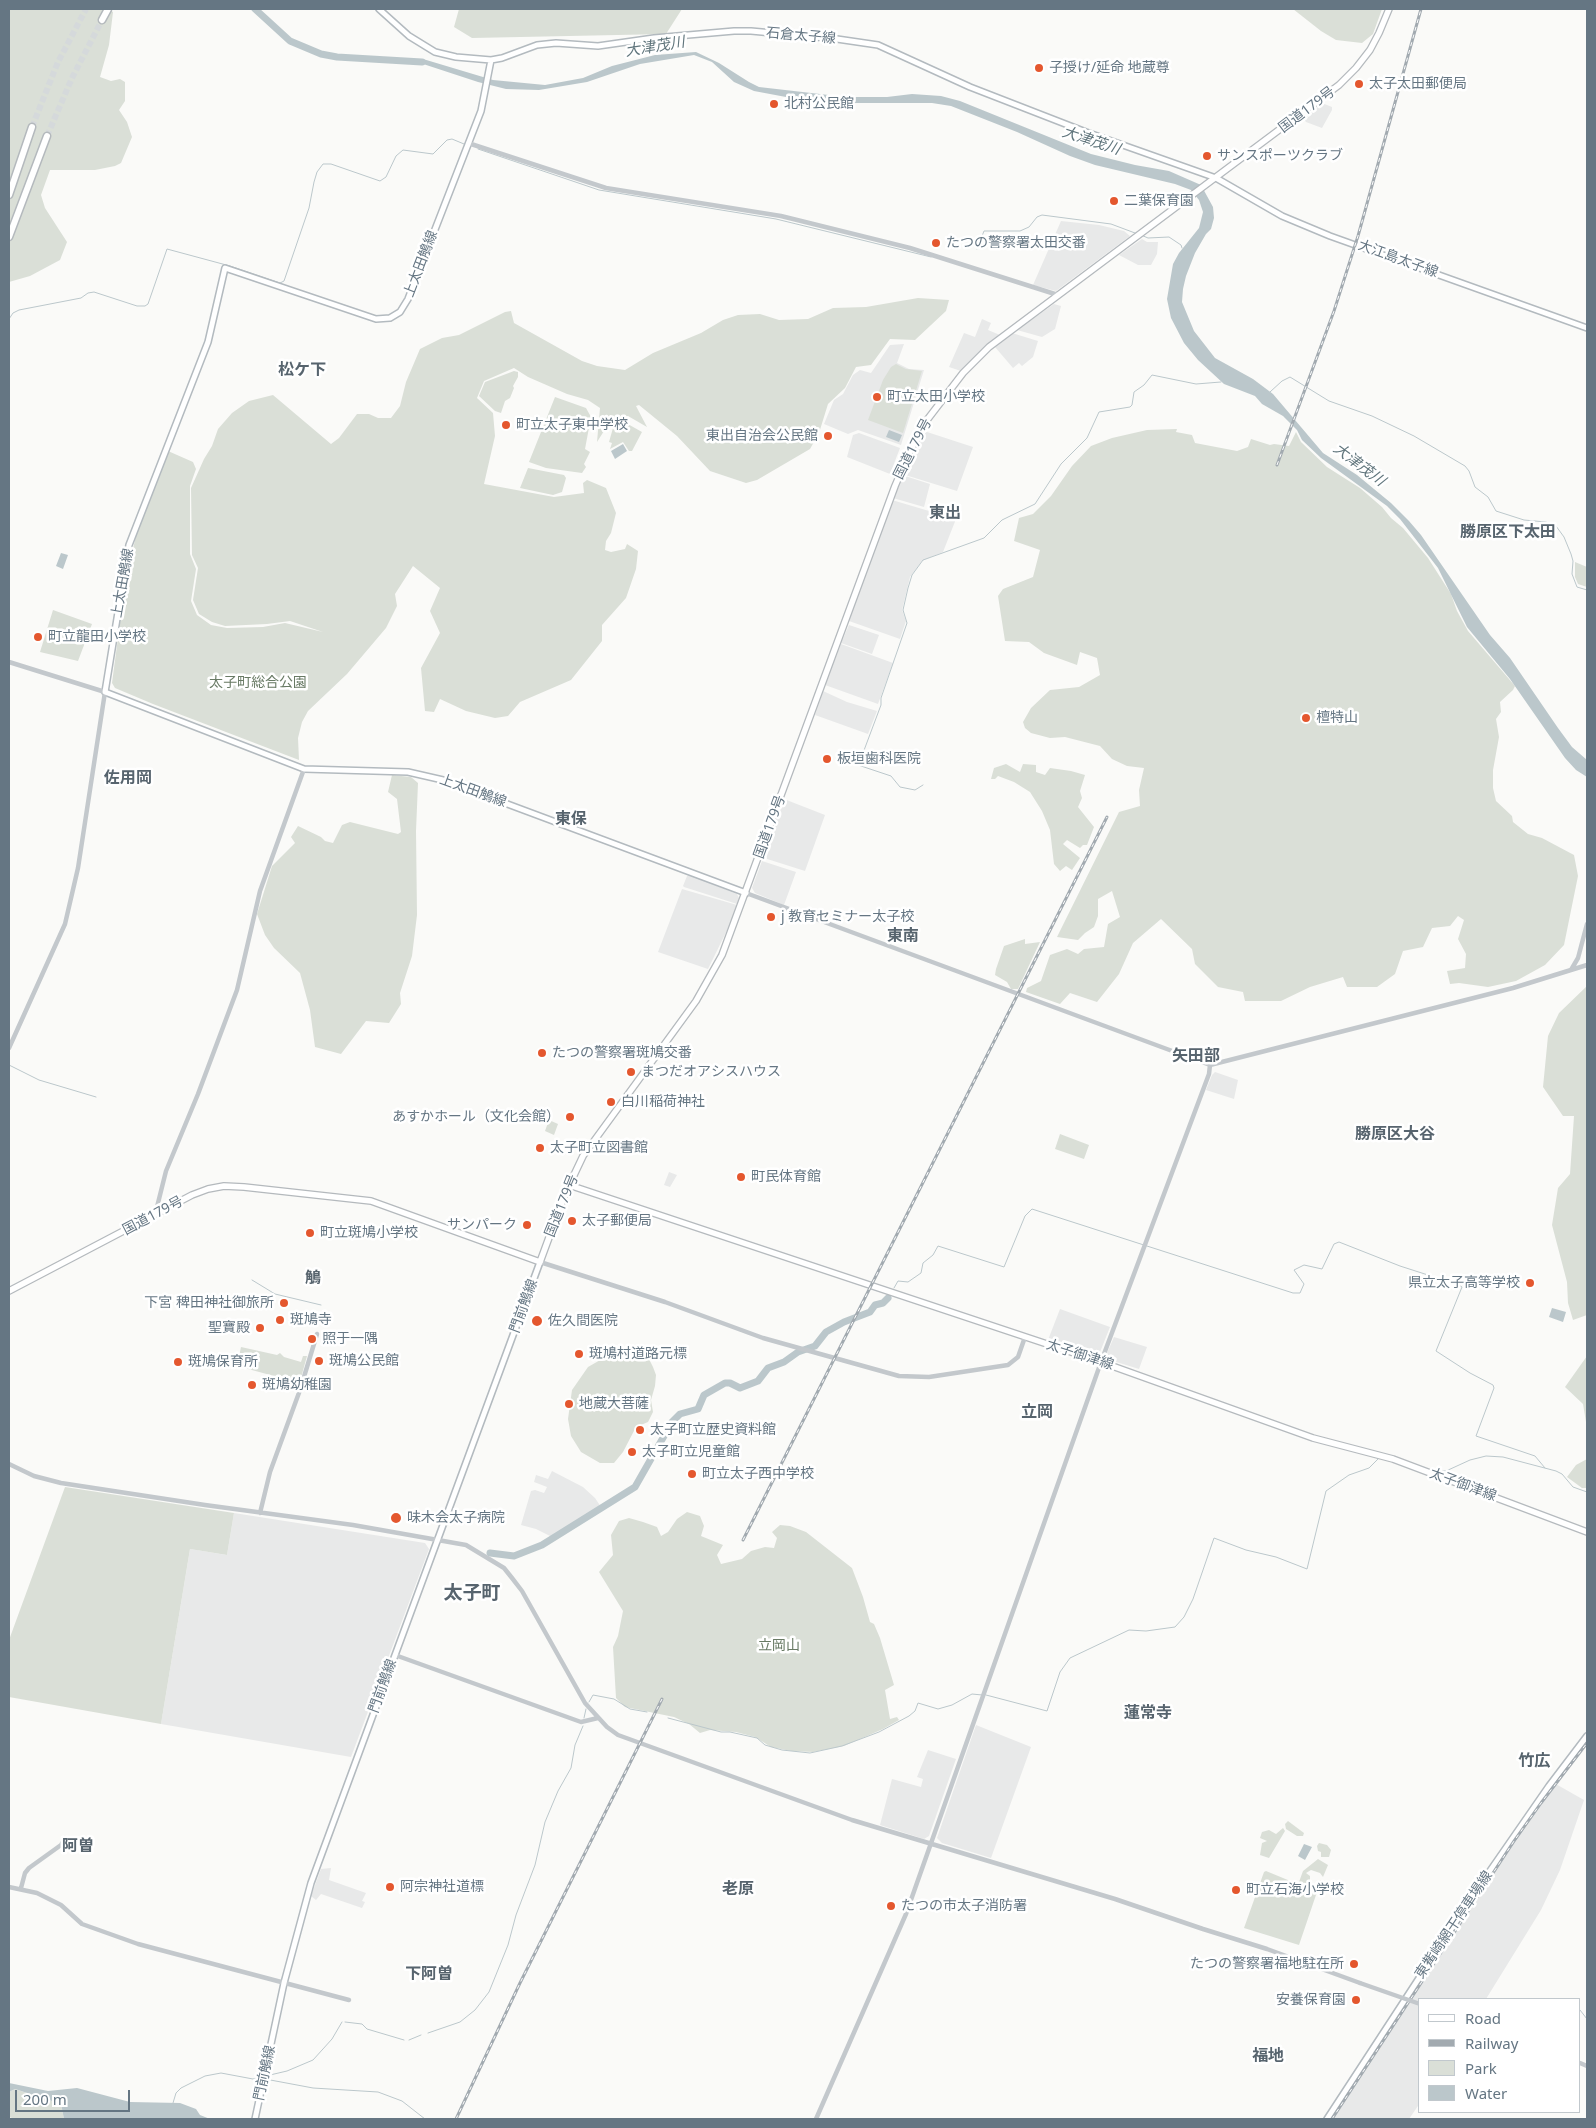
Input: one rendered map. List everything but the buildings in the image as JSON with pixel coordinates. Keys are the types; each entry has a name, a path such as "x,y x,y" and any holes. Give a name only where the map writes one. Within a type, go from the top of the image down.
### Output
{"highway":[{"path":"102,20 108,9"},
{"path":"9,195 32,126"},
{"path":"9,236 48,136"}],"main road":[{"name":"石倉太子線","path":"379,9 409,36 435,52 456,57 491,60 502,58 537,45 556,43 598,46 654,38 734,31 862,42 891,50 970,87 1086,132 1216,178"},
{"name":"国道179号","path":"9,1292 201,1191 224,1186 356,1199 384,1205 540,1262 569,1185 584,1156 704,989 726,946 895,486 915,441 941,400 976,360 1012,328 1207,185 1348,77 1373,44 1389,9"},
{"name":"上太田鵤線","path":"491,60 481,111 461,158 408,298 400,312 395,316 384,319 370,317 225,268 208,342 129,545 105,692 304,769 408,772 427,775 517,806 746,893"},
{"name":"大江島太子線","path":"1216,178 1282,216 1587,328"},
{"name":"太子御津線","path":"569,1185 1101,1362 1304,1435 1394,1459 1587,1532"},
{"name":"門前鵤線","path":"255,2119 284,1983 311,1883 540,1262"},
{"name":"東觜崎網干停車場線","path":"1328,2119 1474,1894 1549,1786 1587,1736"}],"street":[{"path":"468,143 606,188 781,216 920,250 1058,295"},
{"path":"9,662 105,692 78,868 65,924 9,1048"},
{"path":"155,1215 166,1171 198,1094 237,990 260,891 304,769"},
{"path":"746,893 1210,1065 1423,1012 1587,966"},
{"path":"1571,970 1578,958 1587,924"},
{"path":"816,2119 906,1914 1101,1362 1209,1074 1210,1065"},
{"path":"540,1262 665,1302 763,1338 899,1376 929,1377 1008,1365 1018,1358 1025,1338"},
{"path":"260,1513 270,1472 300,1390 317,1334"},
{"path":"9,1464 48,1480 260,1513 353,1525 466,1545 504,1568 522,1591 575,1687 598,1718 618,1734 852,1820 931,1845 1115,1898 1203,1930 1267,1949 1418,2003"},
{"path":"395,1655 581,1722 598,1718"},
{"path":"21,1888 25,1873 29,1868 61,1845 64,1838"},
{"path":"9,1887 21,1888 51,1899 82,1924 138,1944 349,2000"}],"shaded area":[{"path":"1322,103 1332,107 1332,110 1322,128 1306,122 1303,118"},
{"path":"1061,221 1099,225 1124,231 1130,236 1056,291 1033,285"},
{"path":"1142,239 1147,242 1158,242 1157,254 1151,265 1138,265 1119,255"},
{"path":"1054,304 1061,306 1055,329 1042,337 1017,330"},
{"path":"982,319 991,323 988,330 1000,335 982,349 961,371 949,367 964,333 975,337"},
{"path":"1012,333 1038,341 1033,357 1022,366 1019,363 1013,368 995,347"},
{"name":"町立太田小学校","path":"904,344 897,363 909,369 924,370 901,445 858,430 848,434 824,424 834,400 843,394 853,375 860,370 871,373 890,345"},
{"path":"924,431 973,447 957,491 902,474"},
{"path":"859,433 900,448 890,474 847,457 853,435"},
{"path":"902,475 930,484 924,507 893,498"},
{"path":"892,500 956,519 943,552 922,561 910,577 902,610 906,621 900,639 849,621"},
{"path":"849,625 879,635 872,654 841,643"},
{"path":"841,644 893,663 878,704 825,685"},
{"path":"823,691 847,702 877,711 868,734 815,715"},
{"path":"784,799 825,815 805,871 764,858 763,856"},
{"path":"762,861 796,872 784,905 755,893 752,888"},
{"path":"689,875 737,894 739,898 737,904 684,887"},
{"path":"682,889 737,905 734,916 708,969 658,952"},
{"path":"1215,1072 1238,1080 1234,1099 1206,1090"},
{"path":"669,1172 677,1175 670,1187 664,1185"},
{"path":"1060,1309 1110,1327 1100,1352 1094,1355 1048,1340"},
{"path":"1114,1337 1147,1347 1139,1369 1110,1360 1107,1353"},
{"path":"552,1471 583,1487 595,1498 601,1507 552,1537 536,1529 521,1525 531,1491 535,1490 544,1493 547,1487 534,1482 536,1475 548,1479"},
{"path":"234,1513 425,1543 429,1549 351,1757 161,1724 190,1549 227,1555"},
{"path":"976,1725 1031,1747 991,1858 942,1843 937,1838"},
{"path":"928,1750 956,1759 929,1836 924,1839 880,1825 892,1779 921,1787 923,1779 917,1777"},
{"path":"1554,1783 1584,1800 1560,1870 1541,1910 1487,1998 1418,1998 1418,2106 1409,2119 1330,2119 1480,1888"},
{"path":"331,1868 329,1880 366,1893 362,1901 365,1902 362,1908 321,1894 316,1900 311,1896 321,1869"}],"green space":[{"path":"9,9 108,9 113,12 109,45 100,77 111,81 120,79 125,82 125,101 119,110 127,122 132,137 121,163 115,166 95,170 50,170 41,195 45,208 67,242 60,260 30,276 9,282"},
{"path":"459,9 682,9 666,34 472,38 454,27"},
{"path":"1293,9 1382,9 1373,34 1362,43 1336,40"},
{"name":"太子町総合公園","path":"918,298 949,300 946,311 915,340 890,339 871,365 856,367 845,388 828,404 819,433 810,449 757,480 746,483 710,471 677,436 639,405 636,406 647,427 628,416 611,420 597,442 600,408 588,400 567,394 528,377 514,368 484,381 477,398 493,413 495,436 484,484 554,497 584,493 583,483 587,480 606,488 616,513 611,533 606,541 605,550 611,552 625,549 627,544 638,551 636,569 626,598 602,625 602,641 571,680 520,702 508,716 495,718 466,711 440,699 434,712 425,711 421,668 440,633 430,611 440,588 413,566 395,594 397,606 386,628 347,674 308,711 302,722 298,738 299,760 153,704 115,688 112,683 126,578 136,536 168,451 193,462 196,469 190,486 190,554 196,569 191,601 197,615 211,625 227,628 263,627 285,623 323,632 290,621 225,626 212,622 199,614 193,600 198,568 192,555 191,488 212,446 218,429 232,413 249,401 273,395 331,444 339,438 357,414 369,414 378,418 391,418 400,406 406,382 420,349 442,338 459,335 505,312 511,311 514,323 582,361 597,366 625,370 653,353 701,333 723,320 738,315 760,314 779,320 808,319 833,308 866,307"},
{"path":"896,364 906,369 922,371 903,433 868,420 883,380 891,367"},
{"path":"514,371 518,372 518,377 510,398 505,401 501,413 495,411 479,396 485,382"},
{"path":"555,397 586,408 591,417 585,449 590,452 584,464 586,467 582,473 546,468 529,462"},
{"path":"626,423 642,432 632,451 629,451 623,442 610,449 612,443 609,442 613,428"},
{"path":"1177,429 1176,432 1192,435 1195,443 1237,451 1248,447 1251,439 1270,445 1289,446 1296,432 1301,442 1327,467 1360,488 1382,507 1403,528 1428,558 1451,594 1457,611 1468,631 1515,686 1500,702 1501,712 1496,719 1499,737 1493,770 1493,788 1496,801 1512,816 1513,822 1528,834 1542,838 1574,855 1578,876 1564,945 1545,965 1516,981 1488,987 1459,983 1450,984 1447,971 1465,968 1466,954 1458,939 1464,920 1458,916 1450,926 1432,928 1423,947 1403,951 1395,974 1377,987 1347,987 1343,977 1310,987 1281,1001 1245,1001 1243,992 1218,987 1195,964 1192,949 1161,919 1133,943 1119,974 1097,1002 1070,993 1060,1004 1026,992 1027,988 1041,981 1050,955 1067,949 1078,954 1084,949 1104,947 1108,924 1120,917 1112,891 1098,899 1098,916 1094,927 1078,940 1057,937 1119,812 1140,806 1139,790 1144,768 1127,766 1112,759 1100,746 1065,737 1050,738 1031,733 1025,728 1023,722 1031,708 1050,690 1079,687 1100,675 1097,658 1080,652 1077,665 1044,653 1029,642 1005,641 998,596 1003,589 1033,577 1040,550 1014,541 1019,518 1033,514 1051,496 1072,466 1091,446 1112,438 1147,430"},
{"path":"528,468 564,475 566,478 562,492 553,495 520,488"},
{"path":"1575,562 1587,567 1587,587 1578,584 1575,577"},
{"path":"53,610 92,624 78,661 40,652"},
{"path":"1006,764 1020,772 1023,764 1036,765 1036,772 1045,775 1050,768 1085,775 1080,791 1082,798 1078,807 1094,827 1087,845 1083,845 1080,848 1067,840 1063,844 1080,858 1072,870 1066,866 1060,871 1054,864 1050,830 1042,811 1030,792 1014,782 998,776 995,779 991,779 994,768"},
{"path":"392,775 411,777 418,783 416,831 417,915 412,956 400,993 401,1004 389,1023 366,1021 341,1054 315,1047 310,1010 300,973 274,948 265,935 257,914 272,866 295,843 291,837 298,826 321,837 325,841 333,843 342,825 350,822 398,834 401,832 397,799 388,792"},
{"path":"1025,939 1025,944 1040,942 1018,989 1011,989 1007,982 995,975 996,969 1004,946"},
{"path":"1587,986 1587,1315 1573,1320 1568,1303 1567,1282 1552,1225 1558,1188 1570,1174 1574,1116 1563,1116 1543,1087 1548,1036 1559,1013"},
{"path":"549,1120 558,1124 554,1135 545,1131"},
{"path":"1060,1134 1089,1145 1084,1159 1055,1149"},
{"path":"241,1347 277,1355 280,1353 284,1357 301,1362 303,1356 307,1356 299,1385 274,1381 274,1376 237,1366"},
{"path":"623,1353 649,1359 656,1375 651,1400 653,1412 648,1422 636,1427 623,1452 614,1463 600,1463 581,1452 571,1436 568,1419 572,1390 588,1367 602,1359"},
{"path":"1587,1356 1587,1428 1583,1404 1565,1387"},
{"path":"1587,1459 1587,1488 1582,1488 1567,1477 1576,1465"},
{"path":"65,1487 234,1513 227,1555 190,1549 161,1724 9,1697 9,1640"},
{"name":"立岡山","path":"687,1512 700,1516 704,1526 701,1536 723,1545 717,1555 721,1564 742,1559 751,1551 765,1547 774,1548 777,1538 772,1532 780,1525 790,1526 806,1532 852,1568 870,1622 874,1624 880,1638 894,1685 885,1690 890,1719 897,1717 899,1720 844,1746 813,1752 791,1751 771,1747 755,1737 736,1732 710,1730 700,1733 689,1724 674,1717 625,1707 616,1698 613,1647 618,1636 623,1611 599,1572 613,1555 611,1535 619,1521 629,1518 657,1527 661,1536 668,1532 677,1519"},
{"path":"1288,1821 1304,1833 1303,1836 1297,1836 1286,1829 1285,1824"},
{"path":"1283,1828 1285,1831 1269,1858 1260,1855 1262,1843 1267,1841 1260,1838 1262,1832 1269,1830 1276,1834"},
{"path":"1319,1843 1327,1845 1331,1850 1329,1857 1321,1857 1321,1852 1318,1851 1317,1846"},
{"path":"1318,1859 1328,1865 1323,1877 1320,1873 1311,1870 1306,1873 1310,1876 1310,1883 1315,1884 1320,1880 1322,1882 1318,1889 1299,1882 1303,1871"},
{"path":"1266,1871 1317,1892 1299,1945 1244,1928 1264,1872"},
{"path":"15,2089 61,2104 64,2119 15,2119 9,2117 9,2092"}],"water":[{"path":"696,52 719,63 759,87 846,97 887,97 912,94 941,96 960,101 1091,154 1169,171 1201,185 1213,207 1214,218 1211,229 1195,253 1183,289 1182,302 1194,331 1215,358 1253,379 1273,394 1323,453 1357,475 1391,503 1409,521 1421,535 1490,635 1510,658 1572,747 1587,760 1587,777 1576,770 1565,758 1510,679 1467,627 1438,568 1400,519 1387,506 1321,458 1302,440 1297,430 1283,416 1262,404 1255,396 1224,384 1198,360 1184,343 1171,318 1167,299 1173,264 1179,253 1199,228 1203,212 1199,200 1191,190 1175,184 1095,165 951,106 932,103 818,103 754,91 734,82 712,62 694,55 640,64 587,82 539,90 506,89 411,60 423,59 493,80 545,85 583,78 612,66 655,55"},
{"path":"889,430 902,435 899,442 886,437"},
{"path":"623,444 627,451 615,459 611,451"},
{"path":"61,553 68,555 63,569 56,566"},
{"path":"1552,1308 1566,1312 1563,1322 1549,1317"},
{"path":"1304,1844 1312,1847 1305,1860 1298,1856"},
{"path":"9,2083 48,2091 77,2088 130,2102 180,2103 196,2109 200,2115 210,2119 64,2119 61,2104 15,2089 9,2092"}],"waterway":[{"name":"大津茂川","path":"255,9 290,41 321,54 337,57 422,62"},
{"path":"9,319 13,313 19,310 81,298 88,293 94,292 137,306 145,306 148,304 167,249 230,266 280,283 284,281 309,208 317,172 323,164 331,164 380,181 386,177 396,156 403,150 433,154 447,140 452,139 464,144"},
{"path":"478,149 599,190 776,219 931,257"},
{"path":"977,249 984,231 1020,231 1029,227 1037,217 1042,215 1111,224 1135,233"},
{"path":"1141,235 1148,238 1169,237 1181,245 1182,248"},
{"path":"860,761 881,705 881,698 907,623 903,610 912,575 923,560 984,538 1002,520 1035,504 1061,464 1087,438 1099,412 1130,407 1134,392 1144,385 1152,375 1196,384 1221,382"},
{"path":"1270,392 1282,381 1290,377 1329,401 1372,416 1414,436 1465,466 1475,487 1488,497 1496,511 1524,520 1546,522 1556,526 1564,537 1571,554 1573,561 1572,574 1577,587 1587,590"},
{"path":"858,765 891,776 900,787 915,790 923,785"},
{"path":"9,1065 39,1080 96,1097"},
{"path":"894,1288 898,1281 908,1282 921,1273 923,1263 933,1255 938,1246 1004,1267 1025,1216 1032,1209 1293,1293 1300,1293 1304,1284 1294,1270 1304,1265 1322,1269 1334,1244 1339,1242 1400,1266 1462,1287 1436,1351 1493,1385 1494,1388 1476,1436 1535,1456 1545,1468"},
{"path":"252,1280 275,1294 321,1305"},
{"path":"490,1553 514,1556 542,1545 635,1487 672,1422 680,1414 698,1409 704,1395 725,1383 730,1383 740,1388 758,1381 768,1368 784,1362 798,1352 815,1346 826,1332 844,1322 870,1312 875,1305 883,1303 888,1298"},
{"path":"1438,1471 1446,1471 1470,1460 1486,1456 1503,1457 1556,1471 1562,1474 1573,1487 1587,1492"},
{"path":"986,1695 1047,1711 1060,1672 1070,1658 1129,1630 1146,1631 1175,1627 1184,1617 1193,1599 1214,1538 1246,1550 1276,1557 1307,1569 1326,1491 1349,1475 1369,1468 1379,1458"},
{"path":"1383,1459 1393,1462"},
{"path":"1423,1473 1432,1477"},
{"path":"668,1718 721,1732 757,1738 765,1745 782,1750 810,1753 842,1746 879,1732 909,1716 915,1711 918,1703 938,1709 952,1705 972,1694 982,1695"},
{"path":"589,1702 593,1695 614,1699 630,1709 647,1712"},
{"path":"584,1718 586,1709"},
{"path":"428,2033 460,2022 475,2010 489,1992 508,1945 516,1915 535,1865 545,1822 558,1791 571,1768 575,1745 583,1726"},
{"path":"1581,2011 1587,2019"},
{"path":"270,2075 287,2071 313,2060 332,2039 342,2022"},
{"path":"345,2022 362,2024 367,2029 404,2040"},
{"path":"409,2040 421,2035"},
{"path":"173,2103 176,2093 181,2088 205,2076 221,2073 253,2079 261,2077"},
{"path":"255,2079 261,2079"},
{"path":"265,2079 313,2088 378,2092 402,2101 425,2119"}],"tunnel":[{"path":"32,127 58,62 86,9"},
{"path":"47,136 72,78 102,20"}],"railway":[{"path":"1277,465 1334,311 1358,236 1421,9"},
{"path":"743,1540 1107,817"},
{"path":"456,2119 520,1983 662,1699"},
{"path":"1332,2119 1514,1841 1587,1743"}],"place":[{"name":"子授け/延命 地蔵尊","path":"1039,68"},
{"name":"太子太田郵便局","path":"1359,84"},
{"name":"北村公民館","path":"774,104"},
{"name":"サンスポーツクラブ","path":"1207,156"},
{"name":"二葉保育園","path":"1114,201"},
{"name":"たつの警察署太田交番","path":"936,243"},
{"name":"町立太田小学校","path":"877,397"},
{"name":"町立太子東中学校","path":"506,425"},
{"name":"東出自治会公民館","path":"828,436"},
{"name":"町立龍田小学校","path":"38,637"},
{"name":"檀特山","path":"1306,718"},
{"name":"板垣歯科医院","path":"827,759"},
{"name":"j 教育セミナー太子校","path":"771,917"},
{"name":"たつの警察署斑鳩交番","path":"542,1053"},
{"name":"まつだオアシスハウス","path":"631,1072"},
{"name":"白川稲荷神社","path":"611,1102"},
{"name":"あすかホール（文化会館）","path":"570,1117"},
{"name":"太子町立図書館","path":"540,1148"},
{"name":"町民体育館","path":"741,1177"},
{"name":"太子郵便局","path":"572,1221"},
{"name":"サンパーク","path":"527,1225"},
{"name":"町立斑鳩小学校","path":"310,1233"},
{"name":"県立太子高等学校","path":"1530,1283"},
{"name":"下宮 稗田神社御旅所","path":"284,1303"},
{"name":"斑鳩寺","path":"280,1320"},
{"name":"佐久間医院","path":"537,1321"},
{"name":"聖寶殿","path":"260,1328"},
{"name":"照于一隅","path":"312,1339"},
{"name":"斑鳩村道路元標","path":"579,1354"},
{"name":"斑鳩公民館","path":"319,1361"},
{"name":"斑鳩保育所","path":"178,1362"},
{"name":"斑鳩幼稚園","path":"252,1385"},
{"name":"地蔵大菩薩","path":"569,1404"},
{"name":"太子町立歴史資料館","path":"640,1430"},
{"name":"太子町立児童館","path":"632,1452"},
{"name":"町立太子西中学校","path":"692,1474"},
{"name":"味木会太子病院","path":"396,1518"},
{"name":"阿宗神社道標","path":"390,1887"},
{"name":"町立石海小学校","path":"1236,1890"},
{"name":"たつの市太子消防署","path":"891,1906"},
{"name":"たつの警察署福地駐在所","path":"1354,1964"},
{"name":"安養保育園","path":"1356,2000"}],"district":[{"name":"松ケ下","path":"302,370"},
{"name":"東出","path":"945,513"},
{"name":"勝原区下太田","path":"1508,532"},
{"name":"佐用岡","path":"128,778"},
{"name":"東保","path":"571,819"},
{"name":"東南","path":"903,936"},
{"name":"矢田部","path":"1196,1056"},
{"name":"勝原区大谷","path":"1395,1134"},
{"name":"鵤","path":"313,1278"},
{"name":"立岡","path":"1037,1412"},
{"name":"太子町","path":"472,1594"},
{"name":"蓮常寺","path":"1148,1713"},
{"name":"竹広","path":"1534,1761"},
{"name":"阿曽","path":"78,1846"},
{"name":"老原","path":"738,1889"},
{"name":"下阿曽","path":"429,1974"},
{"name":"福地","path":"1268,2056"}]}
